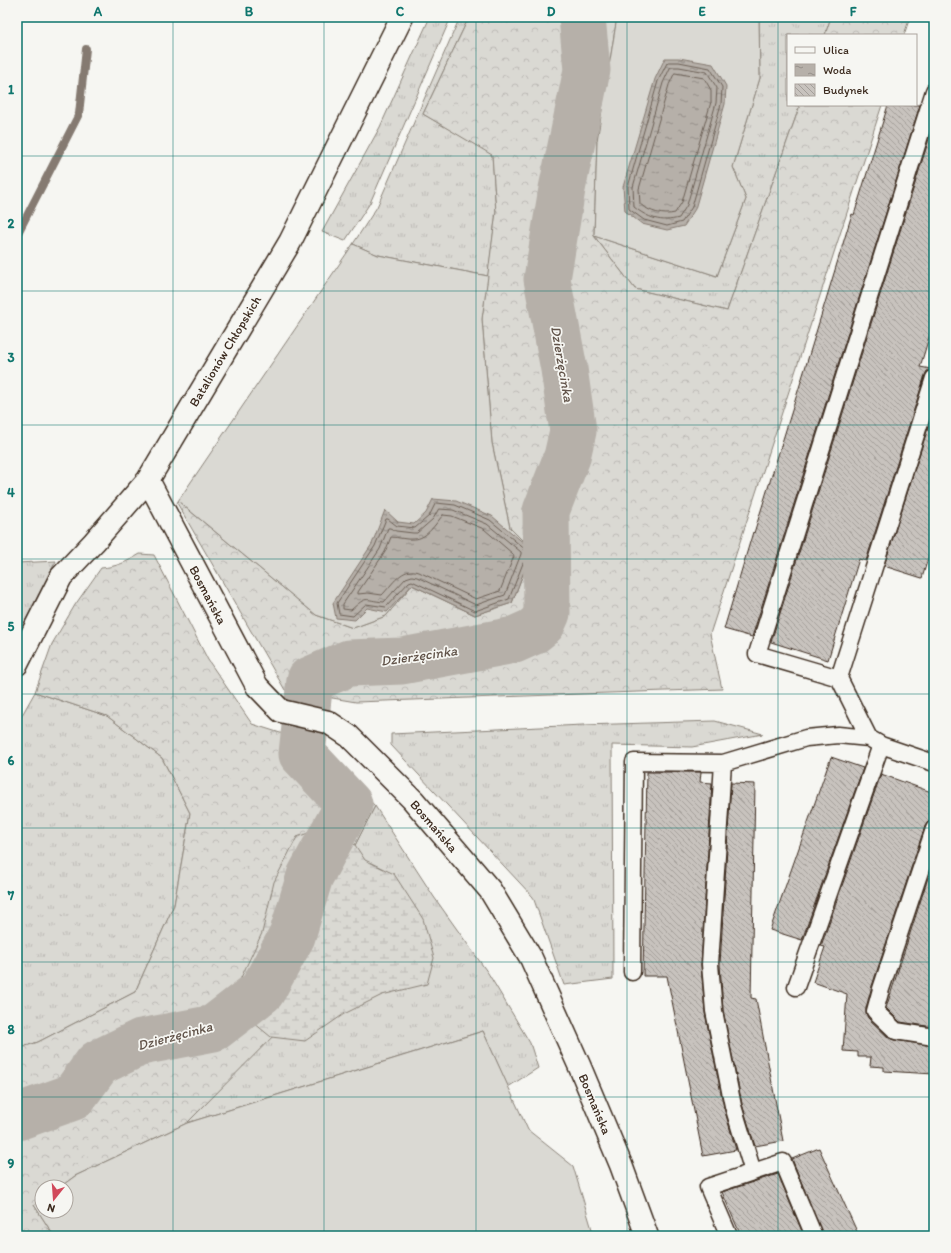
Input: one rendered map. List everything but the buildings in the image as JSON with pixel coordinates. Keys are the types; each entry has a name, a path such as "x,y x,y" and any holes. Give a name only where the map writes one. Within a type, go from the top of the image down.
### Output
{"street":[{"name":"Batalionów Chłopskich","path":"17,664 61,577 148,480 290,242 402,17"},
{"name":"Bosmańska","path":"148,480 256,686 281,711 328,722 349,736 412,800 490,890 530,958 563,1029 621,1165 647,1236"}],"lane":[{"path":"796,987 875,742 839,678 757,654 934,91"},
{"path":"839,678 934,378"},
{"path":"632,972 634,762 723,763 806,738 838,735 875,742 934,763"},
{"path":"723,763 710,964 714,1011 733,1106 753,1172"},
{"path":"934,829 875,1011 896,1031 934,1037"},
{"path":"730,1236 708,1187 783,1162 814,1236"}],"green space":[{"path":"430,17 451,17 370,203 345,241 322,232 380,127"},
{"path":"460,17 469,17 423,114 492,154 496,212 488,276 378,255 353,244 377,207"},
{"path":"469,17 617,17 597,141 594,236 635,289 727,311 800,106 882,106 710,634 722,689 356,702 285,690 177,503 178,501 316,615 353,628 386,616 412,585 475,615 532,550 510,528 492,443 482,319 496,212 492,155 423,114"},
{"path":"617,17 759,17 760,78 733,167 746,199 717,276 594,236 597,141"},
{"path":"759,17 831,17 825,34 787,34 787,106 800,106 727,311 635,289 594,236 717,276 746,199 733,167 760,78"},
{"path":"831,17 910,17 904,34 825,34"},
{"path":"353,244 378,255 488,276 482,319 492,443 510,528 532,550 512,603 475,615 412,585 386,616 353,628 316,615 178,501"},
{"path":"140,554 154,555 208,660 252,724 318,745 375,806 347,861 298,1011 187,1123 71,1179 34,1179 34,1219 43,1219 54,1236 17,1236 17,1049 38,1042 135,992 174,905 190,813 162,758 107,716 35,692 52,644 75,605 101,568 112,567"},
{"path":"56,561 17,637 17,563"},
{"path":"35,692 107,716 162,758 190,813 174,905 135,992 38,1042 17,1049 17,724"},
{"path":"715,721 763,734 692,747 612,745 613,979 564,985 533,897 391,745 391,734 583,725"},
{"path":"375,806 434,897 488,973 530,1043 538,1068 508,1087 483,1031 187,1123 222,1087 347,861"},
{"path":"325,827 355,845 365,860 394,874 423,919 434,958 427,984 382,995 344,1014 305,1041 271,1037 254,1023 238,984 262,933 274,882 297,837"},
{"path":"483,1031 528,1130 573,1166 594,1236 54,1236 43,1219 74,1219 74,1179 71,1179 187,1123"}],"water":[{"path":"665,58 679,58 713,64 726,86 725,104 695,209 684,226 667,230 642,224 625,211 623,187 655,79"},
{"path":"433,499 456,501 492,516 532,550 512,603 475,615 412,585 387,612 367,608 355,620 336,618 333,603 372,544 385,510 398,522 414,524 426,513"}],"waterway":[{"name":"Dzierżęcinka","path":"17,1117 73,1097 98,1063 141,1042 214,1028 262,991 292,936 310,876 349,804 302,754 310,680 349,663 402,661 514,640 532,632 542,624 547,613 546,511 567,457 573,431 564,369 547,279 562,189 587,70 582,17"},
{"path":"17,235 79,114 86,49"}]}
